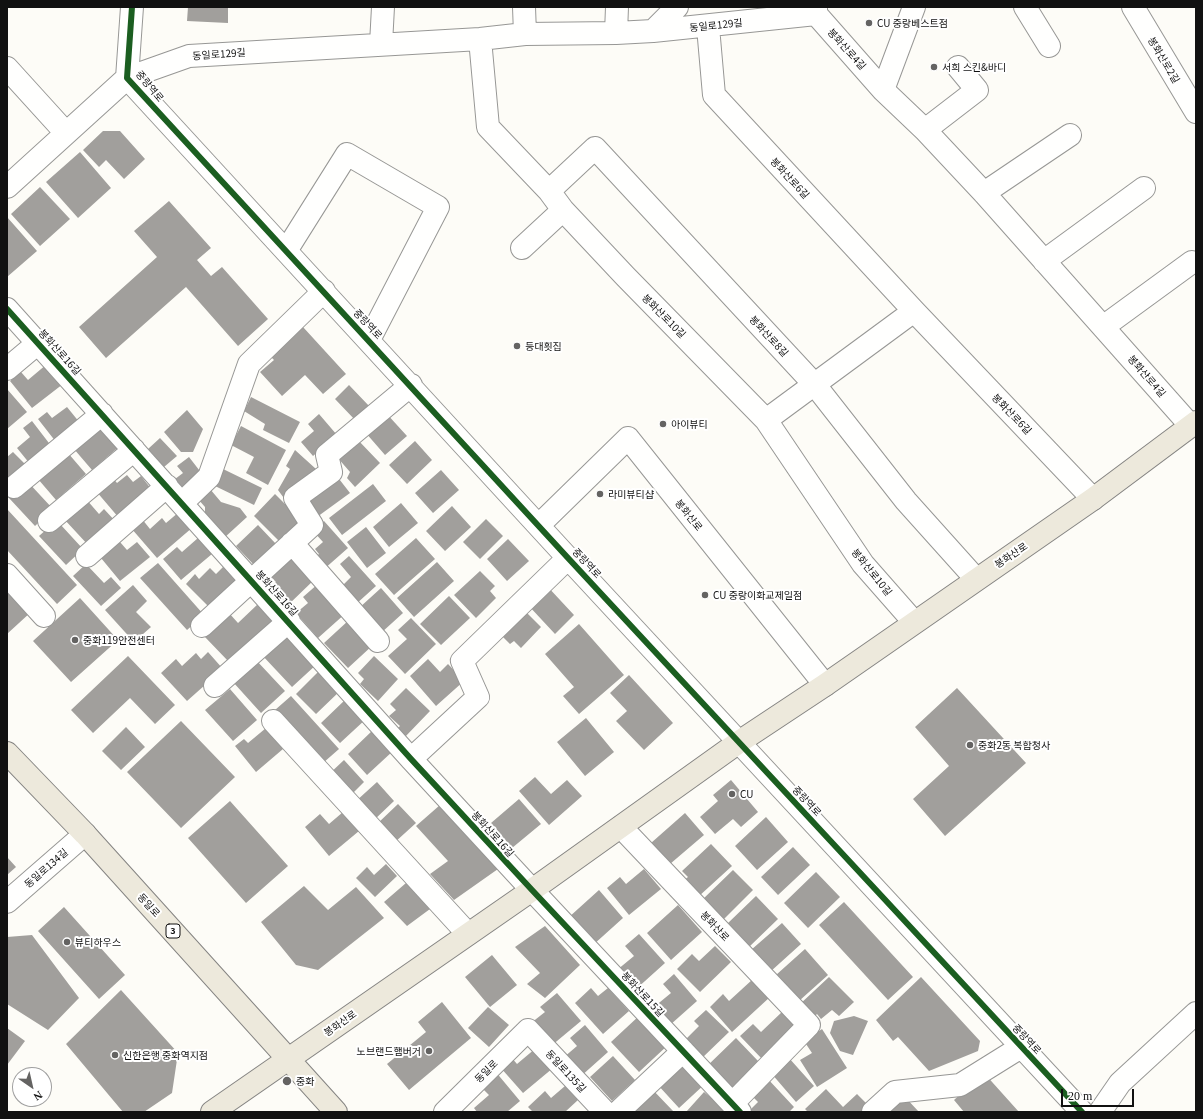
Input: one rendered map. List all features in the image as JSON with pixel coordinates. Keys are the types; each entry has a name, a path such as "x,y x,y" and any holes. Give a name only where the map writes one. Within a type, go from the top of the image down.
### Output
{"main road":[{"name":"봉화산로","path":"212,1112 532,890 740,742 825,685 1093,499 1193,424"},
{"name":"동일로","path":"7,753 85,834 336,1112"}],"street":[{"name":"중랑역로","path":"132,7 127,78 568,558 1082,1112"},
{"path":"381,44 383,7"},
{"path":"524,7 525,34"},
{"path":"616,34 617,7"},
{"path":"653,31 677,7"},
{"path":"882,90 914,7"},
{"path":"1025,7 1049,46"},
{"name":"봉화산로2길","path":"1133,7 1196,112"},
{"name":"동일로129길","path":"7,187 127,78 189,56 480,39 525,34 616,34 708,26 816,11"},
{"name":"봉화산로4길","path":"816,11 882,90 925,130 984,192 1044,261 1193,424"},
{"name":"봉화산로6길","path":"708,26 714,96 914,311 1093,499"},
{"name":"봉화산로10길","path":"480,39 488,127 549,191 563,210 630,282 766,420 863,564 914,622"},
{"path":"925,130 976,90 958,67"},
{"path":"7,68 66,133"},
{"path":"984,192 1070,134"},
{"name":"봉화산로8길","path":"549,191 595,148 815,385 906,501 976,579"},
{"name":"중랑역로","path":"286,250 347,154 438,207 369,340"},
{"path":"1044,261 1144,188"},
{"path":"522,248 563,210"},
{"path":"1104,327 1192,262"},
{"path":"182,503 209,477 249,364 324,291"},
{"name":"봉화산로16길","path":"7,309 289,621 411,759 532,890"},
{"path":"766,420 914,311"},
{"name":"봉화산로16길","path":"7,369 38,342"},
{"path":"251,579 312,525 295,498 331,472 327,455 410,385"},
{"path":"14,487 102,414"},
{"name":"봉화산로","path":"539,525 628,438 825,685"},
{"path":"49,521 134,450"},
{"path":"87,556 167,486"},
{"path":"292,543 378,641"},
{"name":"중랑역로","path":"411,759 478,697 462,661 568,558"},
{"path":"7,575 44,616"},
{"name":"봉화산로16길","path":"202,626 251,579"},
{"name":"봉화산로16길","path":"215,686 289,621"},
{"path":"273,721 468,934"},
{"name":"봉화산로","path":"621,827 808,1025"},
{"name":"동일로134길","path":"7,902 85,834"},
{"name":"봉화산로15길","path":"532,890 736,1108 808,1025"},
{"path":"1100,1112 1120,1084 1196,1013"},
{"name":"동일로135길","path":"528,1030 615,1112 683,1051"},
{"name":"동일로","path":"445,1112 528,1030"},
{"name":"중랑역로","path":"873,1112 894,1092 960,1085 1021,1047"}],"building":[{"path":"188,7 228,7 228,23 187,21"},
{"path":"103,131 120,131 145,159 124,179 106,160 99,167 83,150"},
{"path":"80,152 111,188 78,218 46,182"},
{"path":"40,187 70,219 40,246 11,214"},
{"path":"169,201 211,248 197,260 211,276 222,267 268,319 238,346 186,287 106,358 79,327 157,257 134,231"},
{"path":"7,217 37,251 7,277"},
{"path":"303,327 346,374 323,394 305,375 282,396 260,372 274,360 270,356"},
{"path":"47,364 63,384 32,408 10,381 21,372 28,380"},
{"path":"349,385 370,407 356,421 335,399"},
{"path":"7,389 27,412 7,429"},
{"path":"251,397 300,422 289,443 263,430 265,424 244,411"},
{"path":"67,407 80,423 56,442 38,419 47,412 52,418"},
{"path":"187,410 203,429 193,452 181,452 164,432"},
{"path":"386,413 407,436 385,455 365,432"},
{"path":"319,414 337,435 313,456 301,442 314,431 308,424"},
{"path":"32,421 52,447 30,464 17,448 30,437 23,428"},
{"path":"103,424 121,445 92,470 74,449"},
{"path":"241,426 286,450 268,485 246,473 254,457 231,445"},
{"path":"160,438 177,456 164,467 148,449"},
{"path":"357,439 380,463 355,487 347,478 350,472 337,457"},
{"path":"415,441 432,460 407,484 389,465"},
{"path":"295,450 316,469 286,501 278,490 290,469 286,466"},
{"path":"13,452 26,465 7,482 7,457"},
{"path":"68,453 86,474 56,500 38,479"},
{"path":"189,457 203,475 184,490 175,479 183,473 177,466"},
{"path":"221,468 262,488 254,505 213,485"},
{"path":"441,470 459,490 433,513 415,493"},
{"path":"127,475 133,482 141,476 152,490 119,518 96,491 112,477 117,483"},
{"path":"336,475 350,493 317,517 303,499"},
{"path":"27,481 53,509 35,526 9,498"},
{"path":"373,484 386,501 342,535 329,518"},
{"path":"210,489 221,502 240,508 247,517 224,538 205,516 205,507 198,499"},
{"path":"275,494 301,520 279,541 254,516"},
{"path":"86,499 99,514 104,509 116,522 89,546 64,519"},
{"path":"401,503 418,523 389,547 373,527"},
{"path":"452,506 471,527 445,551 426,531"},
{"path":"7,509 77,585 57,604 7,550"},
{"path":"179,512 193,527 157,558 131,528 142,519 150,529 162,518 166,523"},
{"path":"486,519 503,536 480,559 463,542"},
{"path":"324,521 348,548 323,570 313,559 319,554 315,549 323,542 313,531"},
{"path":"60,524 83,549 66,565 39,536 48,528 52,532"},
{"path":"258,525 276,544 254,565 236,546"},
{"path":"366,527 386,553 367,568 347,542"},
{"path":"198,538 212,554 181,580 163,559 177,547 182,552"},
{"path":"416,538 435,559 394,595 375,574"},
{"path":"508,539 529,561 507,581 487,559"},
{"path":"120,542 127,550 137,542 150,557 120,581 101,558"},
{"path":"291,551 316,578 286,607 268,589 276,582 267,573"},
{"path":"349,556 376,586 355,605 340,588 351,577 340,564"},
{"path":"437,562 454,581 414,617 397,598"},
{"path":"158,563 204,615 187,630 140,578"},
{"path":"86,564 104,583 111,577 121,588 101,606 73,576"},
{"path":"223,567 238,583 211,609 186,584 195,574 199,579 210,568 216,574"},
{"path":"480,571 495,586 490,591 496,598 476,618 454,595"},
{"path":"319,583 346,613 318,638 296,613 308,603 303,597"},
{"path":"7,585 31,612 7,634"},
{"path":"133,585 147,601 136,612 151,627 134,642 105,610"},
{"path":"547,586 574,615 555,634 528,605"},
{"path":"381,588 403,613 381,633 359,608"},
{"path":"449,596 470,618 441,645 420,624"},
{"name":"중화119안전센터","path":"80,598 118,640 71,682 33,641"},
{"path":"258,604 274,621 229,662 204,636 229,613 238,623"},
{"path":"523,609 541,627 521,648 514,641 510,644 499,633"},
{"path":"411,618 436,644 405,674 388,656 407,639 398,630"},
{"path":"349,620 373,645 348,668 324,643"},
{"path":"579,624 624,675 579,714 563,696 574,687 545,654"},
{"path":"286,630 317,664 292,687 261,654"},
{"path":"208,652 223,669 187,701 161,673 176,659 182,666 196,653 201,659"},
{"path":"128,656 175,705 155,724 130,698 93,733 71,710"},
{"path":"374,656 398,679 378,701 360,684 364,679 358,673"},
{"path":"428,659 440,672 448,664 464,681 436,706 410,676"},
{"path":"256,660 285,691 261,713 233,682"},
{"path":"321,669 341,690 316,714 296,694"},
{"path":"629,675 673,723 644,750 616,721 627,711 610,693"},
{"path":"406,688 430,711 404,738 396,730 400,726 389,716 396,710 390,704"},
{"name":"중화2동 복합청사","path":"957,688 1026,763 945,836 913,799 949,766 915,727"},
{"path":"230,689 257,720 233,741 205,710"},
{"path":"291,696 339,749 323,763 275,710"},
{"path":"346,699 366,719 340,743 321,723"},
{"path":"586,718 614,752 585,776 557,742"},
{"path":"181,721 235,777 181,828 127,772"},
{"path":"126,727 145,747 121,770 102,751"},
{"path":"266,728 283,749 256,772 235,746 244,739 248,743"},
{"path":"373,730 393,751 367,775 348,754"},
{"path":"344,760 364,782 348,798 327,776"},
{"path":"535,777 551,794 567,780 582,796 549,825 519,791"},
{"path":"731,780 758,812 741,827 733,819 715,834 700,817 718,801 713,795"},
{"path":"377,782 394,801 373,821 355,802"},
{"path":"519,799 541,824 512,848 491,823"},
{"path":"230,801 288,866 246,903 188,838"},
{"path":"398,804 416,823 394,843 377,824"},
{"path":"440,805 498,869 454,900 430,874 448,861 416,826"},
{"path":"343,812 359,831 329,856 305,827 320,814 329,824"},
{"path":"685,813 704,835 670,864 651,843"},
{"path":"766,817 788,842 757,870 735,846"},
{"path":"711,844 732,866 698,897 683,881 688,877 682,871"},
{"path":"793,847 810,865 778,895 761,877"},
{"path":"7,857 16,867 7,875"},
{"path":"386,864 397,876 375,897 356,878 367,867 374,875"},
{"path":"644,869 661,889 629,915 607,888 620,877 626,884"},
{"path":"733,870 753,890 722,921 702,900"},
{"path":"816,872 840,897 808,928 784,903"},
{"path":"406,883 430,909 407,926 384,902"},
{"path":"304,886 328,910 356,887 384,918 318,970 296,965 261,922"},
{"path":"599,890 623,918 593,945 568,918"},
{"path":"756,896 778,919 749,947 727,924"},
{"path":"844,902 913,977 888,1000 819,925"},
{"path":"678,905 702,932 671,960 647,933"},
{"path":"64,907 125,975 99,999 38,931"},
{"path":"782,923 801,944 770,972 751,950"},
{"path":"545,926 580,965 545,998 527,984 540,973 515,947"},
{"path":"639,934 665,963 635,990 617,970 634,956 625,946"},
{"path":"32,935 79,998 48,1030 7,1004 7,937"},
{"path":"715,946 731,962 700,992 677,969 692,954 699,961"},
{"path":"805,949 828,975 799,1001 776,975"},
{"path":"492,955 517,985 490,1007 465,977"},
{"path":"674,974 697,1001 670,1025 654,1007 671,993 663,984"},
{"path":"829,977 854,1002 839,1016 832,1010 821,1019 817,1014 812,1019 799,1005"},
{"path":"921,977 980,1041 978,1051 929,1071 898,1037 893,1041 876,1020"},
{"path":"753,979 770,997 732,1032 710,1007 723,994 729,1001"},
{"path":"591,988 598,996 608,988 629,1011 603,1034 575,1003"},
{"path":"121,990 178,1053 172,1093 144,1112 123,1112 66,1044"},
{"path":"557,993 581,1021 551,1046 531,1023 545,1012 540,1007"},
{"name":"노브랜드햄버거","path":"442,1002 471,1038 409,1090 387,1064 426,1032 418,1022"},
{"path":"488,1007 509,1025 489,1047 468,1028"},
{"path":"706,1010 729,1032 701,1059 684,1041 699,1026 694,1021"},
{"path":"783,1011 798,1026 763,1060 740,1036 753,1024 761,1032"},
{"path":"640,1015 668,1045 639,1072 611,1042"},
{"path":"854,1016 868,1021 853,1055 840,1051 830,1033 834,1021"},
{"path":"585,1025 608,1052 580,1077 563,1058 577,1046 570,1038"},
{"path":"7,1028 25,1041 7,1065"},
{"path":"822,1029 847,1068 817,1087 800,1060 812,1053 804,1041"},
{"path":"736,1038 759,1062 728,1092 705,1068"},
{"path":"536,1048 553,1068 523,1093 500,1067 511,1057 517,1064"},
{"path":"613,1056 635,1080 612,1101 590,1077"},
{"path":"789,1058 814,1086 796,1102 771,1073"},
{"path":"684,1060 706,1083 679,1108 657,1084"},
{"path":"495,1071 520,1101 507,1112 477,1112 474,1108 489,1095 479,1085"},
{"path":"984,1073 1019,1112 964,1112 954,1100"},
{"path":"767,1078 794,1107 789,1112 752,1112 750,1110 758,1102 750,1094"},
{"path":"565,1086 578,1100 565,1112 533,1112 528,1107 545,1091 551,1098"},
{"path":"651,1088 674,1112 629,1112"},
{"path":"826,1089 843,1107 857,1094 869,1106 863,1112 808,1112 805,1109"},
{"path":"704,1092 715,1101 730,1107 725,1112 686,1112"},
{"path":"905,1097 919,1112 888,1112"}],"cycle path":[{"path":"132,7 127,78 568,558 1082,1112"},
{"path":"7,309 411,759 740,1112"}],"place":[{"name":"CU 중랑베스트점","path":"869,23"},
{"name":"서희 스킨&바디","path":"934,67"},
{"name":"등대횟집","path":"517,346"},
{"name":"아이뷰티","path":"663,424"},
{"name":"라미뷰티샵","path":"600,494"},
{"name":"CU 중랑이화교제일점","path":"705,595"},
{"name":"중화119안전센터","path":"75,640"},
{"name":"중화2동 복합청사","path":"970,745"},
{"name":"CU","path":"732,794"},
{"name":"뷰티하우스","path":"67,942"},
{"name":"노브랜드햄버거","path":"429,1051"},
{"name":"신한은행 중화역지점","path":"115,1055"},
{"name":"중화","path":"287,1081"}]}
